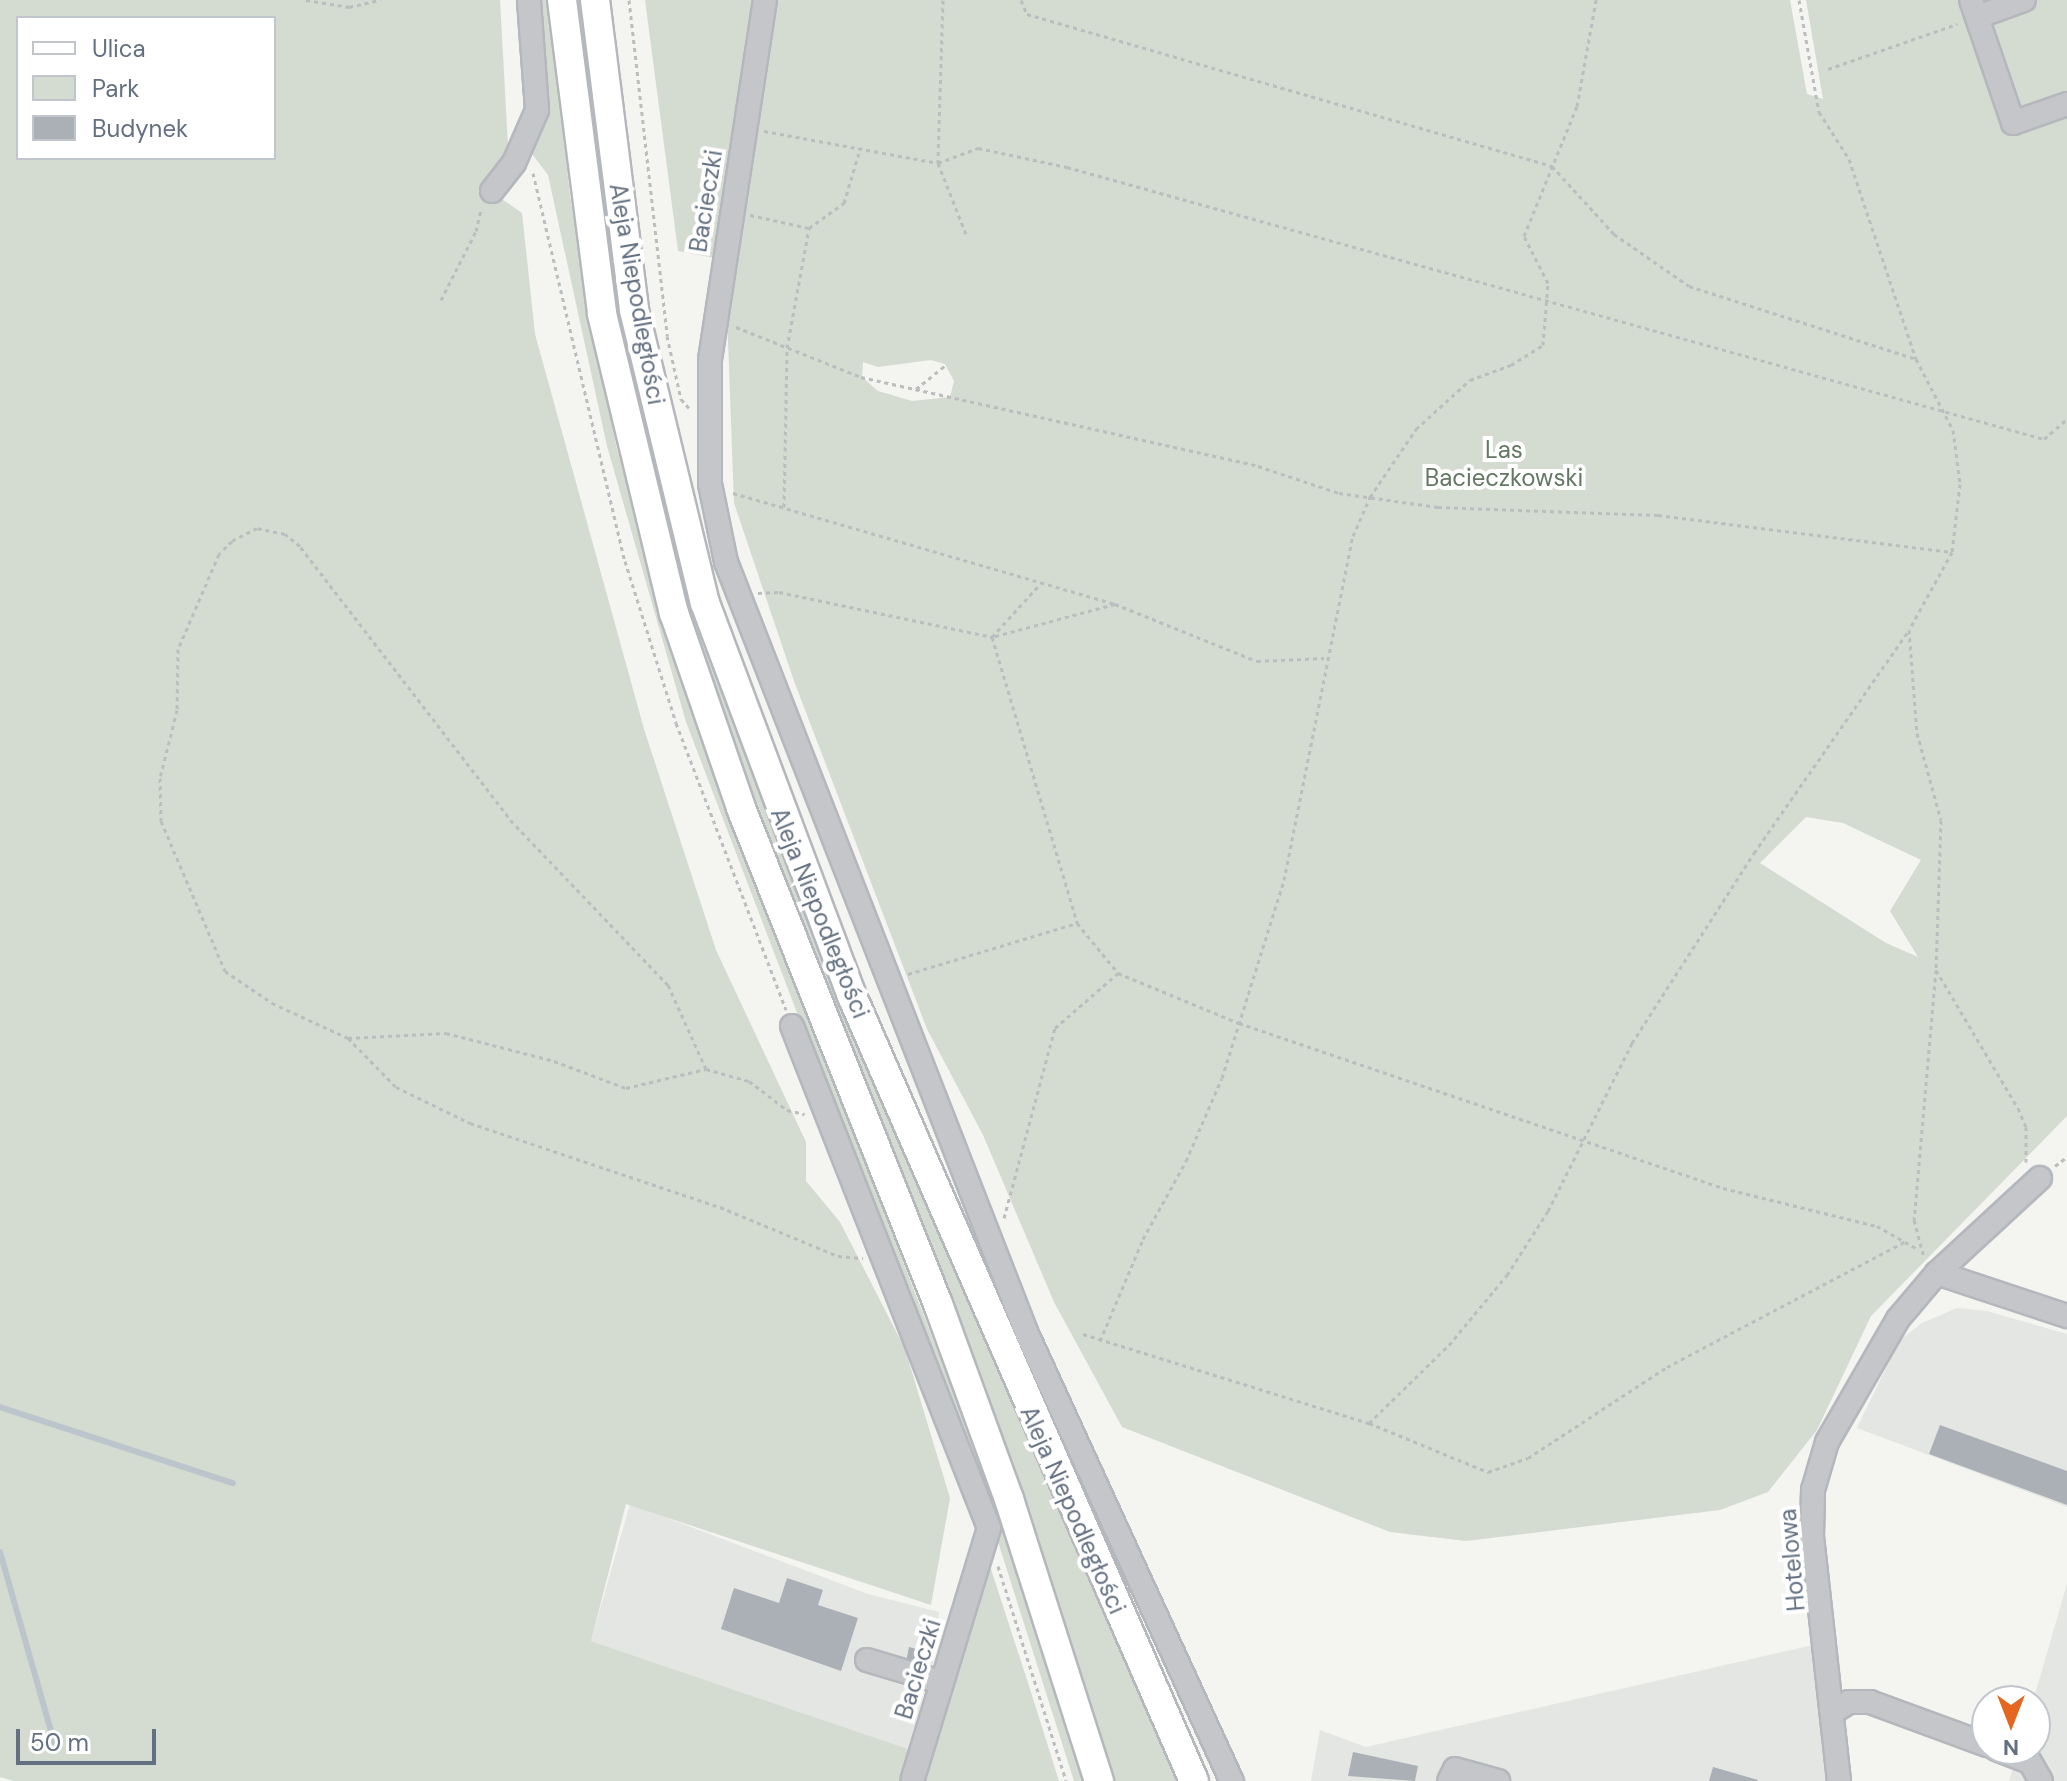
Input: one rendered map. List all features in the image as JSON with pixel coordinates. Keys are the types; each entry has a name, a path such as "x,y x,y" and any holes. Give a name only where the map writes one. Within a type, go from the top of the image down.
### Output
{"main road":[{"name":"Aleja Niepodległości","path":"562,0 602,314 674,613 741,808 1003,1484 1099,1781"},
{"name":"Aleja Niepodległości","path":"595,0 634,310 705,603 852,996 1194,1781"}],"street":[{"path":"494,188 514,163 537,110 529,0"},
{"name":"Bacieczki","path":"765,0 714,317 706,412 710,484 735,595 1027,1334 1232,1781"},
{"path":"2024,0 1974,8 2013,123 2067,104"},
{"path":"792,1026 827,1106 879,1253 986,1517 989,1536"},
{"name":"Hotelowa","path":"1839,1781 1812,1537 1813,1490 1827,1442 1898,1319 1937,1273 2040,1178"},
{"path":"1937,1273 2067,1316"},
{"name":"Bacieczki","path":"912,1781 989,1536"},
{"path":"867,1660 941,1682"},
{"path":"1833,1712 1849,1702 1870,1702 1971,1739"},
{"path":"1449,1781 1455,1769 1498,1781"}],"path":[{"path":"306,0 349,7 380,0"},
{"path":"629,0 667,336 681,399 689,408 706,412"},
{"path":"943,0 938,163 966,234"},
{"path":"1021,0 1027,14 1552,166 1614,234 1689,286 1916,359"},
{"path":"1100,1341 1143,1239 1186,1161 1222,1078 1284,880 1326,658 1353,536 1370,497 1416,429 1470,380 1511,365 1543,345 1548,283 1524,236 1577,106 1596,0"},
{"path":"1369,1423 1449,1345 1507,1275 1548,1211 1581,1138 1632,1043 1754,853 1909,630 1952,552 1960,484 1953,430 1916,359 1849,159 1819,112 1799,0"},
{"path":"1828,69 1974,8"},
{"path":"753,129 938,163 978,148 1067,167 2044,439 2067,419"},
{"path":"784,508 787,348 809,228 844,203 860,149"},
{"path":"441,300 476,231 485,189 494,188"},
{"path":"731,211 809,228"},
{"path":"714,317 861,377 1258,466 1339,493 1438,507 1658,515 1952,552"},
{"path":"916,389 946,365"},
{"path":"733,493 1115,604 1257,661 1326,658"},
{"path":"706,1069 668,985 513,823 300,546 285,534 257,528 219,554 178,649 177,710 160,778 161,821 225,971 272,1003 348,1038 396,1087 470,1123 720,1207 838,1256 879,1253"},
{"path":"992,637 1040,584"},
{"path":"779,592 992,637 1115,604"},
{"path":"1909,630 1917,733 1941,820 1936,970 1914,1220 1919,1250"},
{"path":"992,637 1077,923 1118,973 1239,1023 1723,1188 1877,1226 1919,1250 1937,1273"},
{"path":"896,977 1077,923"},
{"path":"1936,970 2026,1127 2026,1165 2016,1198"},
{"path":"1004,1219 1055,1028 1118,973"},
{"path":"348,1038 446,1033 554,1061 626,1088 706,1069 749,1081 787,1110"},
{"path":"1083,1334 1369,1423 1488,1472 1515,1463 1667,1367 1906,1241"},
{"path":"989,1536 1066,1781"}],"shaded area":[{"path":"1957,1308 1987,1311 2067,1334 2067,1507 1857,1428 1899,1341 1922,1323"},
{"path":"630,1504 868,1594 939,1612 936,1651 908,1749 591,1641"},
{"path":"2067,1584 2067,1781 2009,1781 2014,1765 2051,1765 2051,1685 2038,1685"},
{"path":"1835,1640 1852,1781 1311,1781 1320,1730 1366,1747"}],"green space":[{"path":"0,0 500,0 508,146 486,188 522,213 535,334 644,729 716,950 806,1142 806,1181 840,1222 905,1349 950,1498 931,1605 626,1504 591,1641 908,1749 901,1781 14,1781 0,1777"},
{"path":"537,0 550,0 570,196 616,445 695,721 1004,1524 1086,1781 1074,1781 993,1526 686,722 607,446 548,175 532,154 544,110"},
{"path":"577,0 584,0 599,150 648,429 678,549 728,709 876,1089 1183,1781 1111,1781 1070,1644 950,1300 721,710 672,551 612,295"},
{"name":"Las Bacieczkowski","path":"645,0 1790,0 1807,94 1823,99 1806,0 2067,0 2067,1116 1871,1316 1817,1430 1768,1492 1720,1510 1466,1541 1390,1532 1122,1427 1054,1302 983,1135 927,1029 794,681 734,503 725,260 678,251","holes":["931,360 945,364 954,381 950,397 912,401 878,391 862,377 863,362 878,367","1806,817 1843,823 1921,860 1890,911 1918,957 1886,943 1760,863"]},
{"path":"988,1560 1030,1689 1059,1781 925,1781"}],"building":[{"path":"1940,1425 2067,1471 2067,1505 1929,1454"},
{"path":"787,1578 823,1590 818,1605 858,1618 841,1671 721,1629 734,1588 779,1603"},
{"path":"909,1647 928,1652 925,1666 906,1662"},
{"path":"1353,1752 1418,1766 1415,1781 1348,1776"},
{"path":"1713,1767 1758,1780 1709,1781"}],"waterway":[{"path":"0,1407 233,1483"},
{"path":"0,1552 54,1742"}]}
